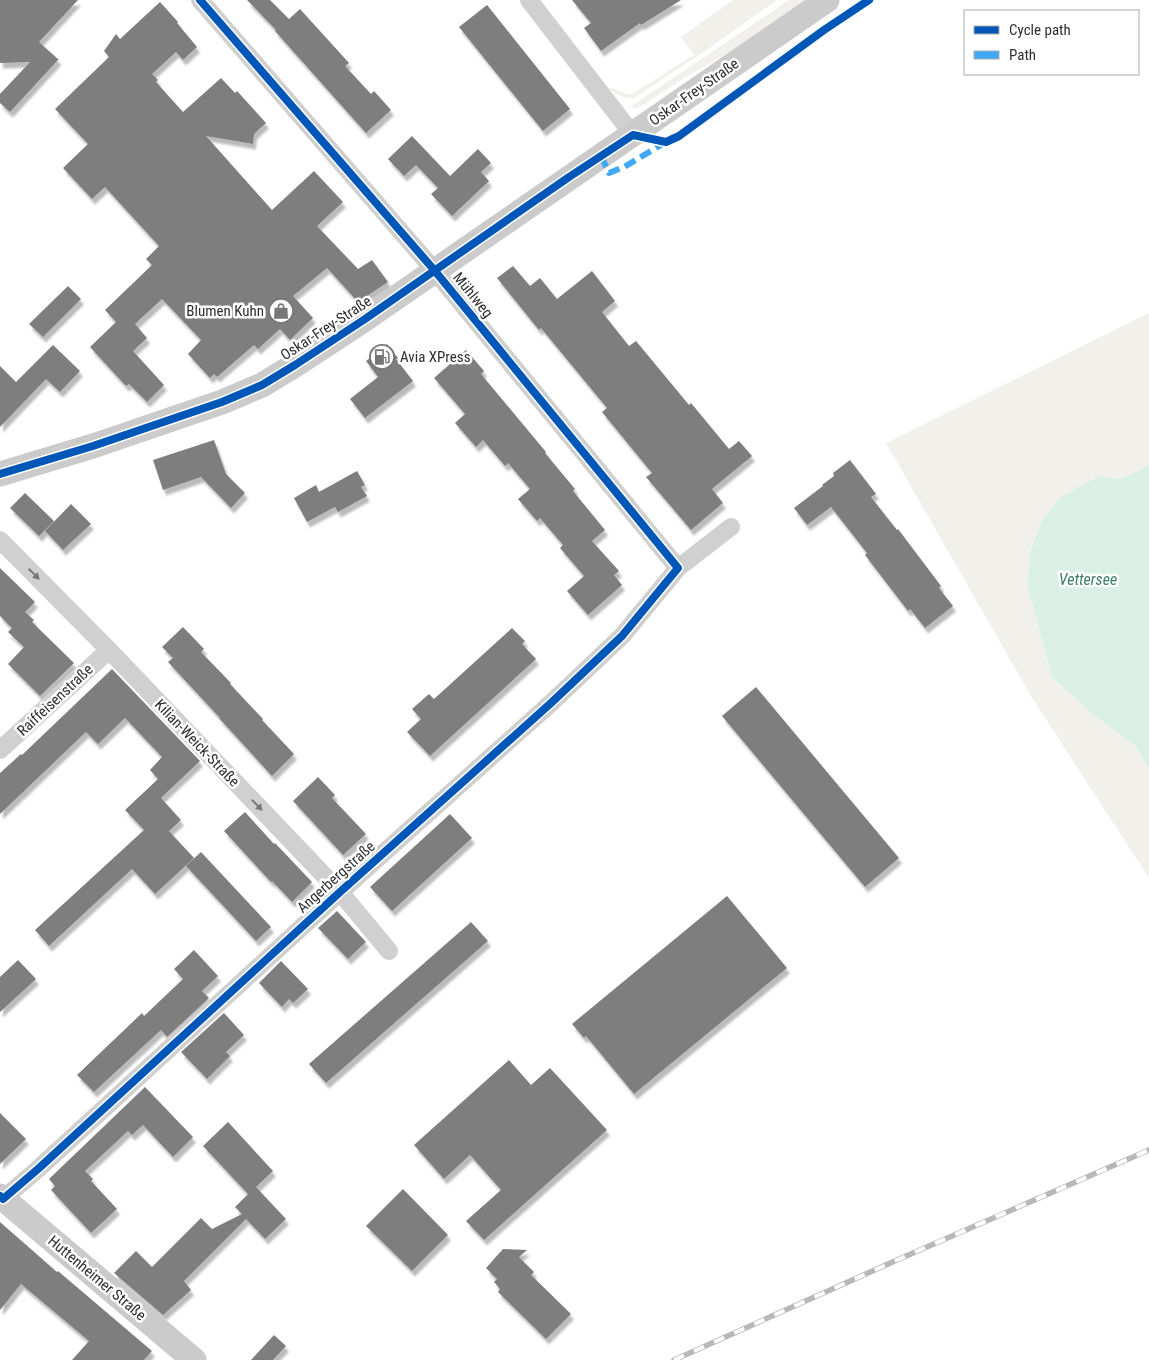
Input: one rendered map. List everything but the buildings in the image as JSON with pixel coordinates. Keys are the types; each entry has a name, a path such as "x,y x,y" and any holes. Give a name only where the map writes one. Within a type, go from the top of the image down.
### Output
{"street":[{"name":"Mühlweg","path":"200,0 435,271 678,568"},
{"path":"529,0 633,135"},
{"name":"Oskar-Frey-Straße","path":"0,474 93,446 213,405 262,385 334,340 826,0"},
{"name":"Angerbergstraße","path":"2,1197 38,1169 543,709 622,636 678,568 731,527"},
{"name":"Kilian-Weick-Straße","path":"0,540 109,650 340,892 389,951"},
{"name":"Raiffeisenstraße","path":"0,750 109,650"},
{"name":"Huttenheimer Straße","path":"2,1197 194,1360"}],"shaded area":[{"path":"733,0 777,0 634,98 624,97 609,89 611,88 630,95 694,55 681,37"},
{"path":"789,0 810,0 757,36 681,80 643,105 636,108 630,107"},
{"path":"1149,313 1149,463 1142,469 1119,479 1099,476 1042,521 1031,549 1027,584 1052,677 1096,717 1135,746 1149,768 1149,878 1032,698 886,443"}],"water":[{"name":"Vettersee","path":"1149,463 1149,768 1135,746 1096,717 1052,677 1027,584 1031,549 1042,521 1059,498 1099,476 1119,479 1142,469"}],"railway":[{"path":"674,1360 1149,1150"}],"marked path":[{"path":"601,156 609,173 624,167 666,142"}],"cycle path":[{"path":"0,1196 3,1199 38,1169 340,892 551,703 622,636 678,568 435,271 200,0"},
{"path":"0,474 93,446 222,402 262,385 365,319 569,177 633,135 666,142 679,136 824,30 869,0"}],"place":[{"name":"Blumen Kuhn","path":"281,311"},
{"name":"Avia XPress","path":"382,357"}]}
